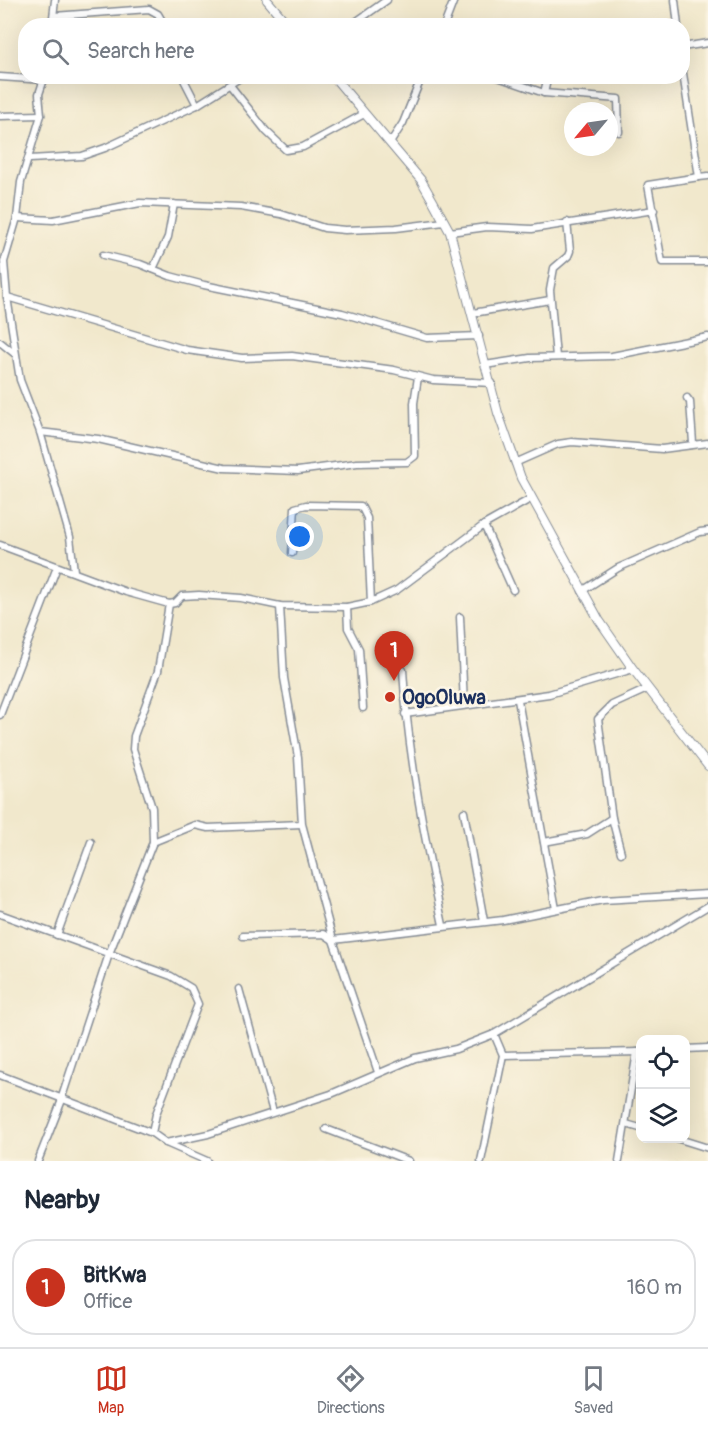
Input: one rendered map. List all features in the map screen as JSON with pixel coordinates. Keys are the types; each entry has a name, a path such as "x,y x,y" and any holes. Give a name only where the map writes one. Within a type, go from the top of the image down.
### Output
{"street":[{"path":"55,0 54,16 149,9 160,18"},
{"path":"267,0 282,18"},
{"path":"361,18 387,0"},
{"path":"447,18 454,0"},
{"path":"675,0 677,18"},
{"path":"690,46 708,43"},
{"path":"0,77 18,77"},
{"path":"43,84 39,94 41,114 30,159 21,182 17,218 4,262 20,380 40,432 70,537 74,571"},
{"path":"186,84 197,105"},
{"path":"340,84 421,180 450,232 492,383 498,413 515,463 582,591 647,689 708,766"},
{"path":"390,143 403,123 419,84"},
{"path":"518,84 544,93 618,99 619,132"},
{"path":"544,93 546,84"},
{"path":"685,84 699,177"},
{"path":"30,159 82,156 197,105 230,85 266,130 286,150 303,147 364,114"},
{"path":"0,117 41,114"},
{"path":"708,176 648,185 662,262 708,261"},
{"path":"17,218 53,220 140,203 241,207 280,214 324,228 345,230 396,228 444,222"},
{"path":"153,269 168,237 174,204"},
{"path":"450,232 502,227 532,229 654,210"},
{"path":"556,357 550,300 554,268 568,256 570,251 567,222"},
{"path":"102,255 204,285 342,313 427,338 479,336"},
{"path":"7,297 187,350 242,358 292,356 394,370 418,377 492,383"},
{"path":"473,313 512,304 550,300"},
{"path":"486,365 556,357 568,359 612,356 708,338"},
{"path":"0,342 16,354"},
{"path":"40,432 98,439 224,468 298,471 357,463 407,462 415,456 414,403 418,377"},
{"path":"687,398 690,402 693,443"},
{"path":"515,463 558,444 572,442 662,448 708,443"},
{"path":"0,545 126,592 169,604 175,603 182,596 199,595 280,606 347,607 371,602 397,590 484,525 532,498"},
{"path":"292,553 295,508 306,505 361,506 367,518 371,602"},
{"path":"484,525 513,590"},
{"path":"582,591 618,568 700,532 708,531"},
{"path":"0,715 57,567"},
{"path":"38,1161 62,1100 109,954 153,842 152,808 134,749 134,736 158,670 169,604"},
{"path":"280,606 284,678 298,757 302,824 333,940 378,1072"},
{"path":"347,607 348,628 358,649 363,708"},
{"path":"460,617 464,705"},
{"path":"405,714 518,700 559,692 633,669"},
{"path":"403,670 405,714 422,826 443,925"},
{"path":"621,853 612,818 598,719 612,705 647,689"},
{"path":"518,700 556,909"},
{"path":"464,812 484,921"},
{"path":"544,842 587,834 612,818"},
{"path":"153,842 195,825 208,828 302,824"},
{"path":"57,935 91,842"},
{"path":"243,936 324,934 333,940 484,921 603,900 708,894"},
{"path":"166,1143 208,1134 331,1094 415,1058 456,1049 494,1034 708,906"},
{"path":"0,914 171,976 190,988 198,1004 156,1114 152,1133"},
{"path":"239,989 273,1112"},
{"path":"481,1161 503,1055 494,1034"},
{"path":"690,1049 708,1048"},
{"path":"503,1055 636,1052"},
{"path":"619,1161 636,1069"},
{"path":"0,1075 152,1133 166,1143 207,1161"},
{"path":"626,1124 636,1127"},
{"path":"326,1129 409,1161"},
{"path":"690,1142 708,1148"}],"place":[{"name":"BitKwa","path":"394,681"},
{"name":"OgoOluwa","path":"390,697"}]}
